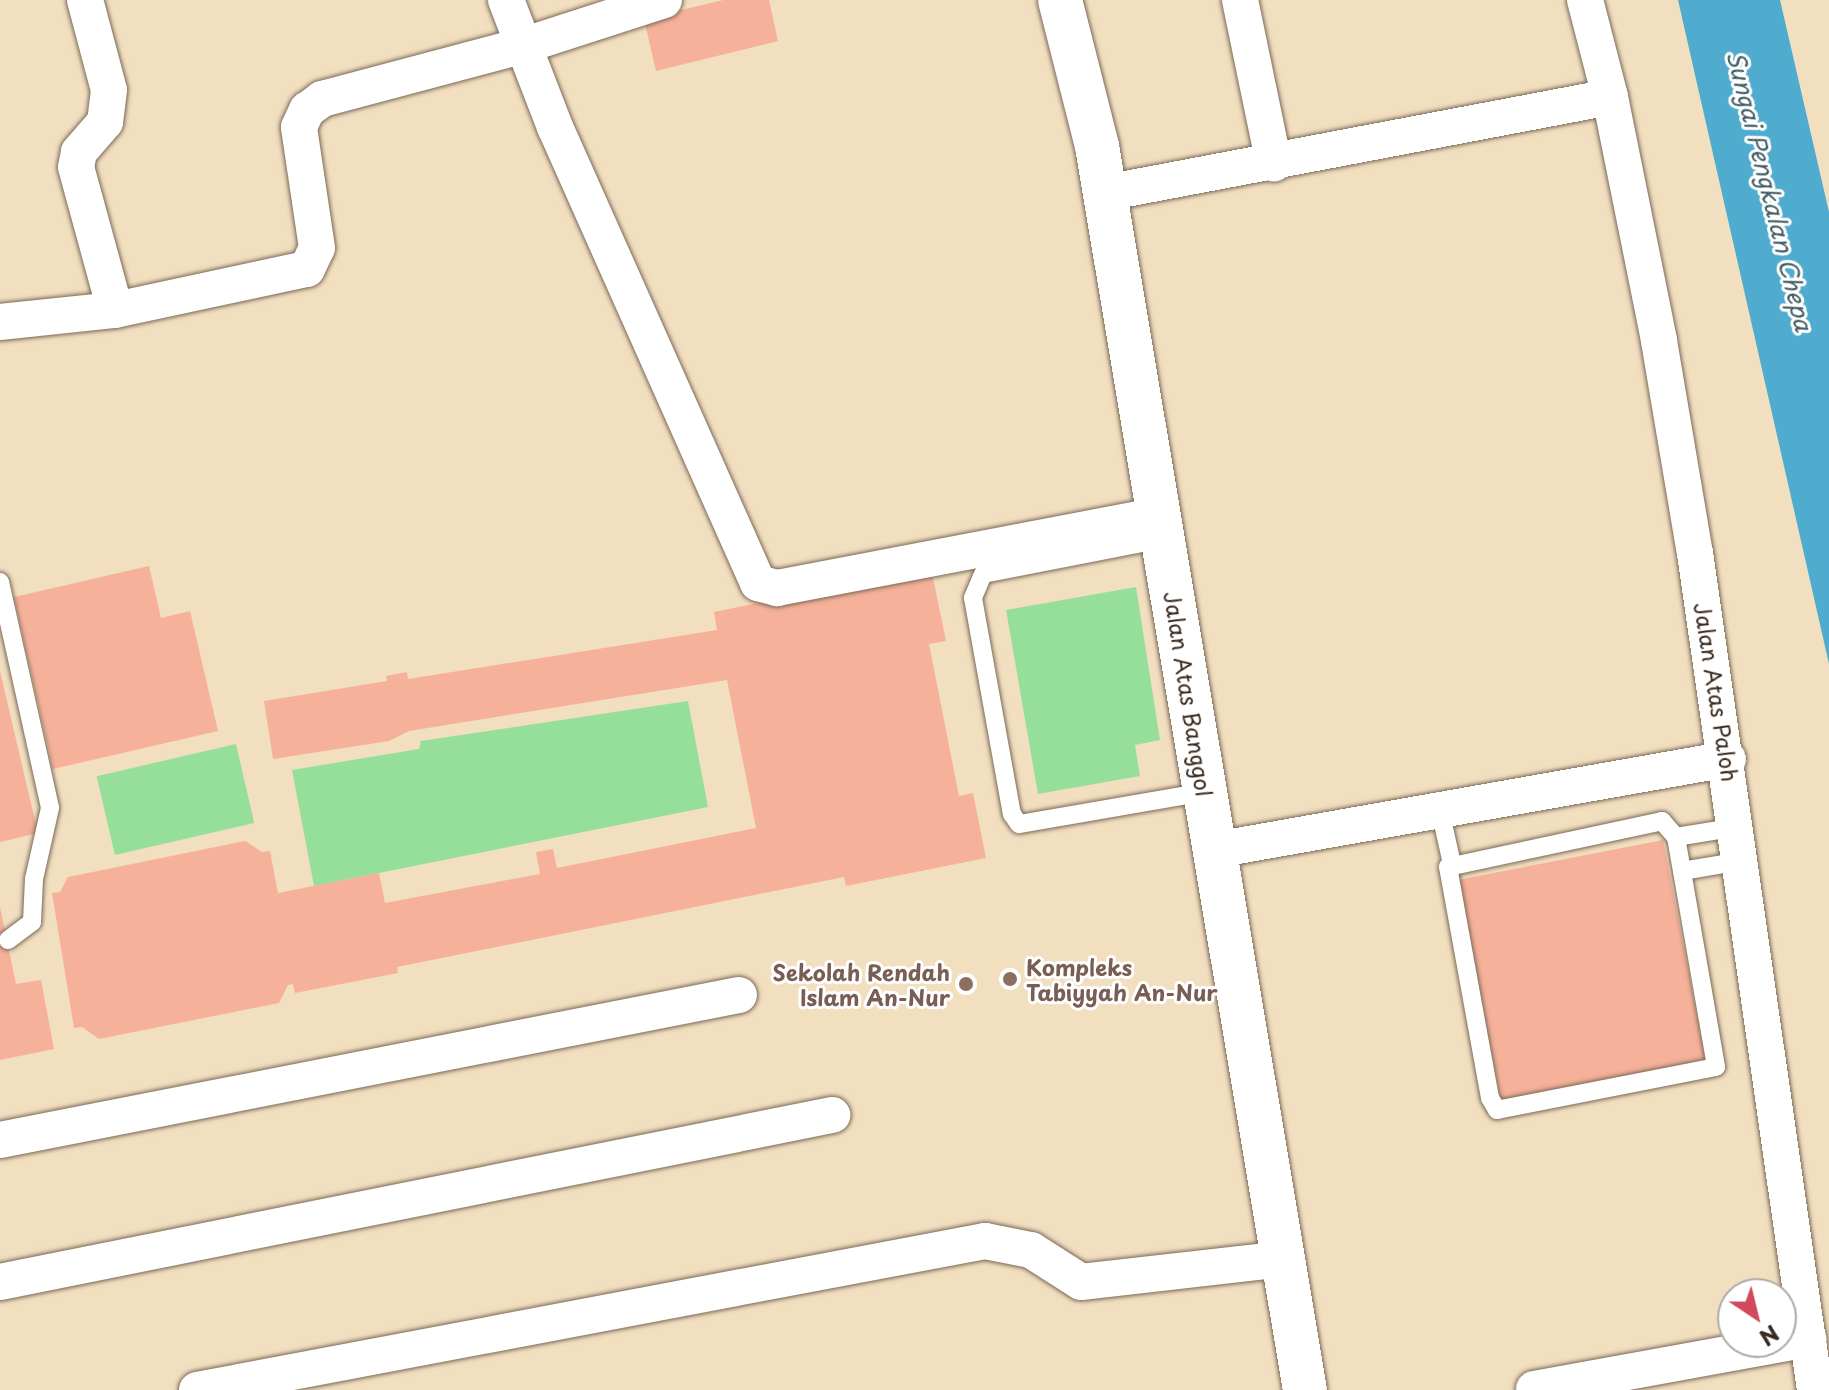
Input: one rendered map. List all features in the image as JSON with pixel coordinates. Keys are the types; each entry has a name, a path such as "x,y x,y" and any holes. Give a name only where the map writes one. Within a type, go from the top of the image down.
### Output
{"main road":[{"name":"Jalan Atas Banggol","path":"1060,0 1088,101 1105,193 1305,1390"}],"street":[{"path":"85,0 109,90 105,122 79,152 76,167 115,310"},
{"path":"506,0 555,127 758,583 777,588 1161,527"},
{"path":"0,322 115,310 307,269 317,248 299,127 307,110 322,99 525,45 664,0"},
{"path":"1240,0 1274,164"},
{"name":"Jalan Atas Paloh","path":"1585,0 1610,97 1659,341 1728,759 1815,1390"},
{"path":"1105,193 1274,164 1610,97"},
{"path":"1215,850 1728,759"},
{"path":"0,1140 739,995"},
{"path":"0,1282 832,1115"},
{"path":"197,1390 985,1241 1031,1250 1081,1282 1283,1259"},
{"path":"1534,1389 1808,1339"}],"lane":[{"path":"1161,527 983,574 973,598 1012,814 1019,824 1205,792"},
{"path":"0,582 50,808 34,879 32,922 8,940"},
{"path":"1440,810 1452,864 1447,876 1490,1098 1502,1112 1716,1067 1676,837 1669,823 1656,822 1452,864"},
{"path":"1676,837 1740,844"},
{"path":"1682,871 1740,844"}],"green space":[{"path":"1136,587 1160,740 1135,745 1140,776 1038,794 1006,610"},
{"path":"688,701 708,807 314,886 292,770 419,749 421,741"},
{"path":"236,744 254,823 115,855 97,776"}],"water":[{"name":"Sungai Pengkalan Chepa","path":"1678,0 1780,0 1829,212 1829,664"}],"building":[{"path":"723,0 769,0 778,41 656,71 644,19"},
{"path":"149,566 161,618 190,611 218,731 53,769 14,597"},
{"path":"931,568 946,641 929,644 959,796 973,793 986,858 846,886 844,877 397,967 398,973 295,993 293,984 288,985 279,1003 99,1039 82,1027 74,1028 52,893 60,892 68,877 245,841 262,852 270,851 278,893 379,873 385,903 540,874 536,852 553,849 557,868 756,828 727,680 409,731 389,741 273,759 264,701 387,681 386,676 407,672 408,679 717,630 714,612"},
{"path":"0,671 38,833 0,842"},
{"path":"1663,840 1706,1062 1501,1102 1458,880"},
{"path":"0,907 16,984 41,980 54,1049 0,1060"}],"place":[{"name":"Kompleks Tabiyyah An-Nur","path":"1010,979"},
{"name":"Sekolah Rendah Islam An-Nur","path":"966,984"}]}
